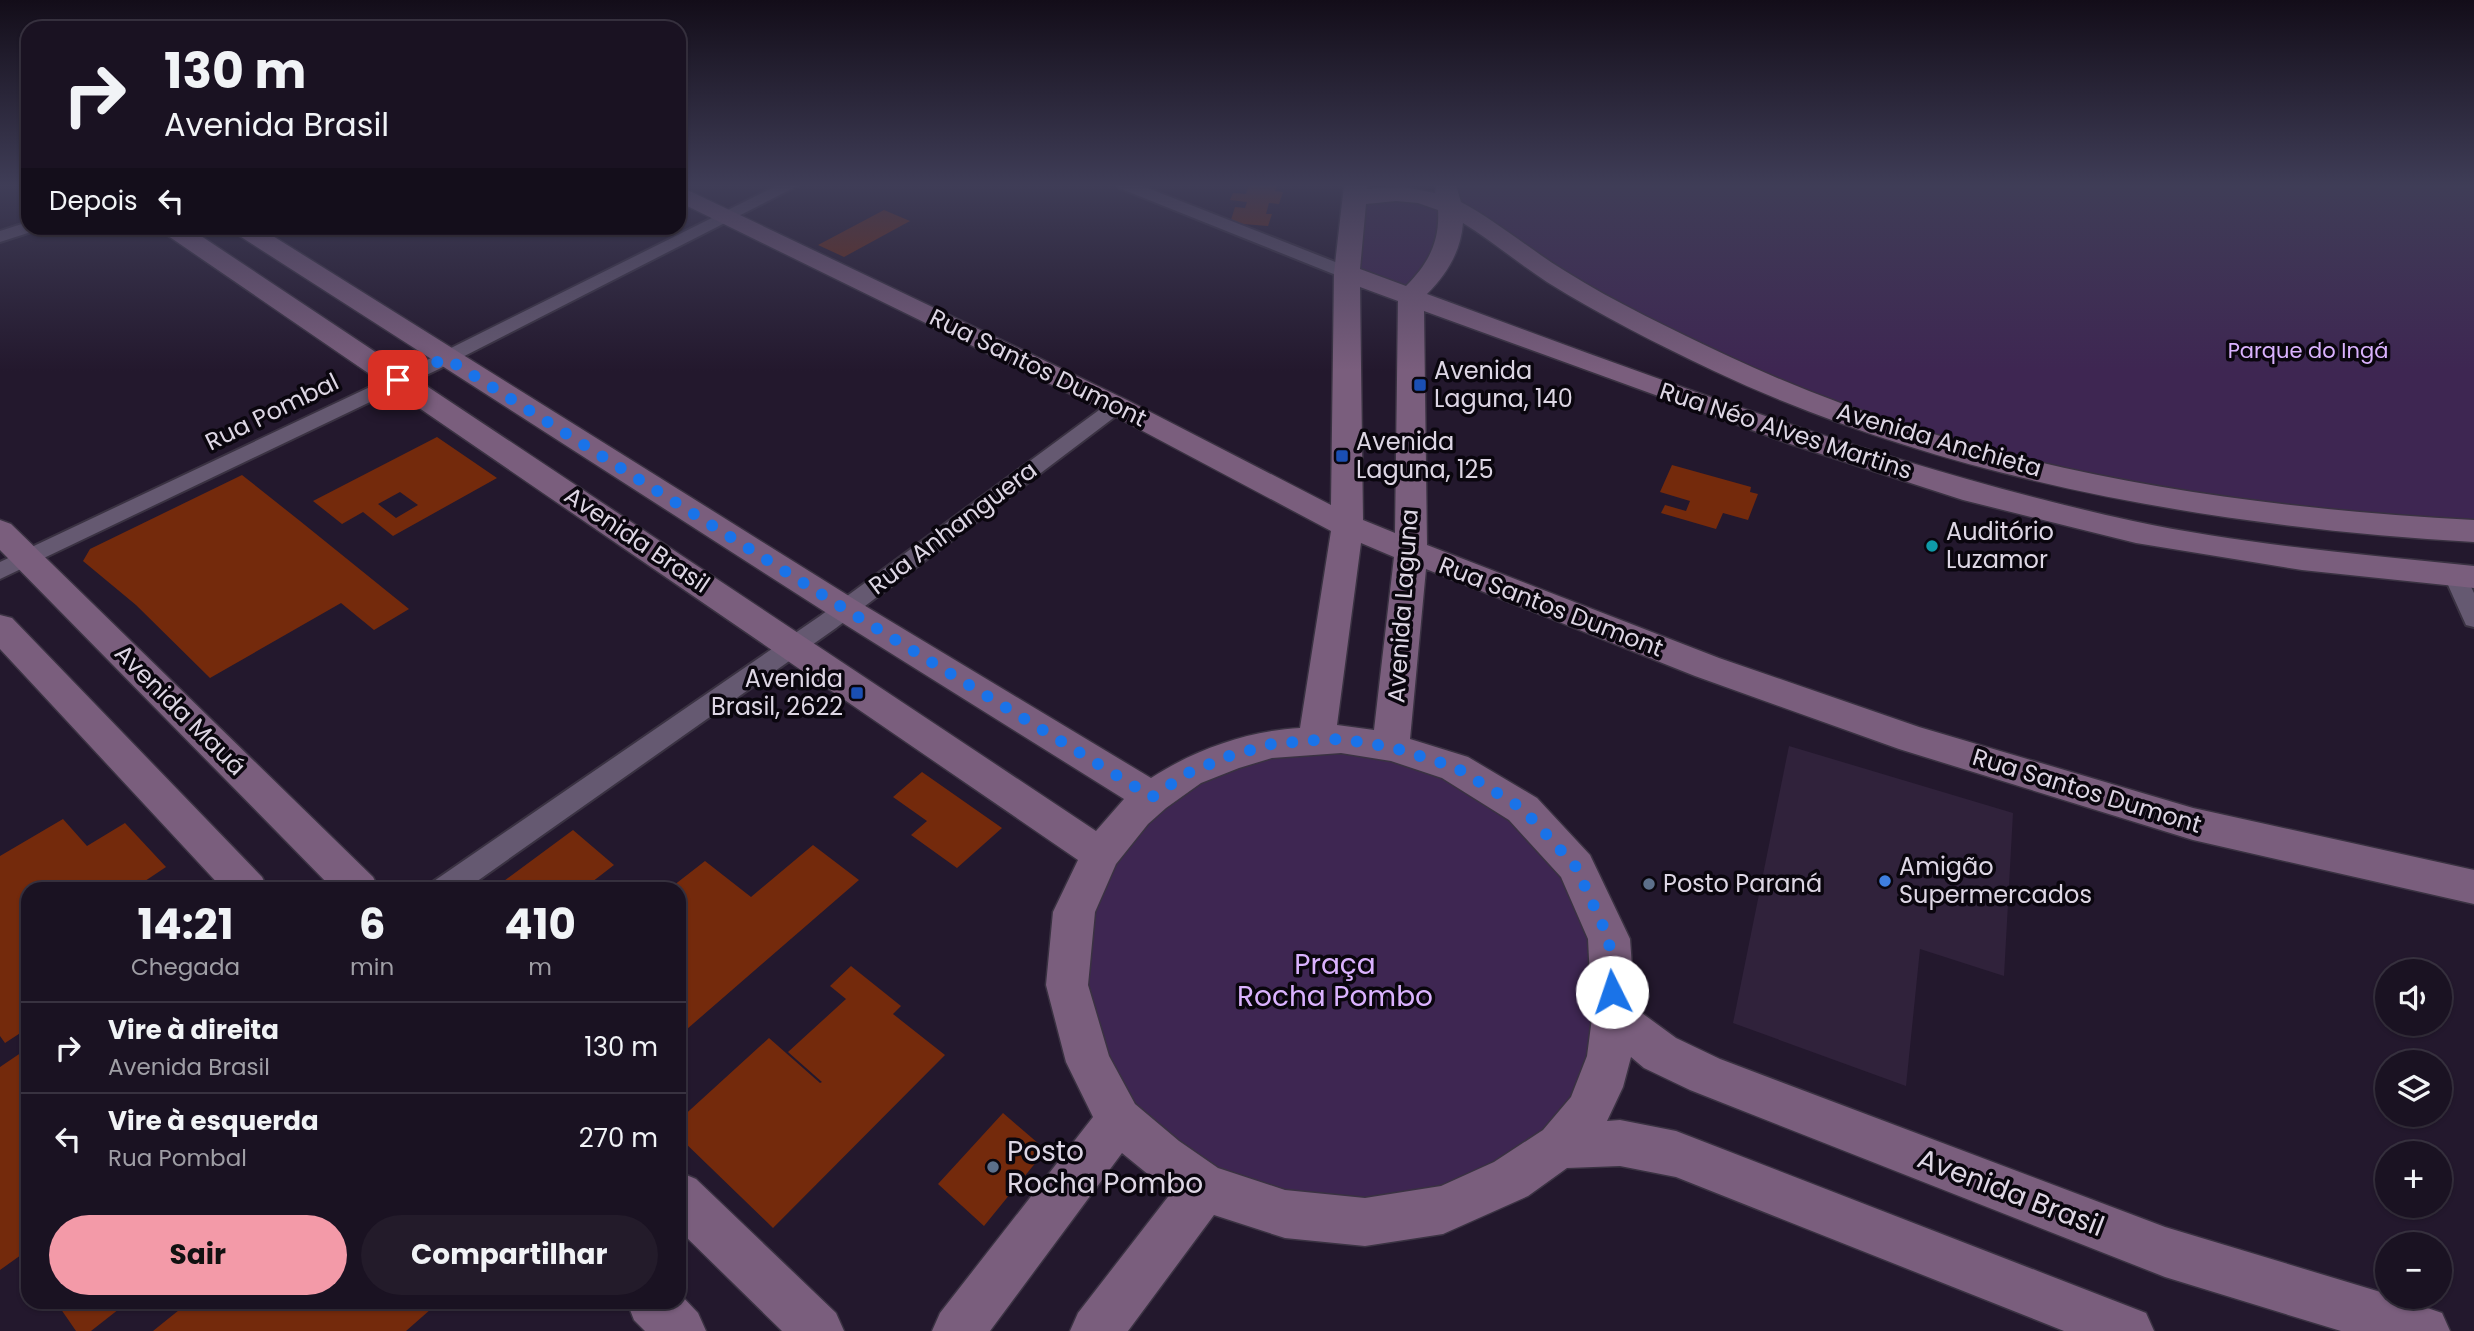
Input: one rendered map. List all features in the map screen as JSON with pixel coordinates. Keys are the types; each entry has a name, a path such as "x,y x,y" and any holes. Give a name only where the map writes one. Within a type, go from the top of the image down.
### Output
{"main road":[{"name":"Avenida Brasil","path":"201,247 1100,854"},
{"name":"Avenida Brasil","path":"274,247 845,609 1152,797"},
{"name":"Rua Santos Dumont","path":"793,247 1117,406 1346,526 1707,667 1912,739 2193,824 2474,887"},
{"path":"1317,740 1346,526 1347,273 1350,247"},
{"path":"1411,296 1429,278 1447,247"},
{"name":"Avenida Anchieta","path":"1516,247 1551,273 1626,316 1716,361 1819,405 1951,447 2080,480 2242,509 2414,529 2474,531"},
{"name":"Rua Néo Alves Martins","path":"1347,273 1656,388 1800,438 1962,489 2136,532 2302,559 2464,576"},
{"name":"Avenida Laguna","path":"1391,747 1410,552 1411,296"},
{"name":"Avenida Mauá","path":"0,531 14,565 352,882"},
{"path":"0,627 241,882"},
{"path":"1341,739 1391,747 1455,767 1523,809 1576,867 1609,939 1614,1018 1609,1056 1600,1087 1587,1113 1560,1146 1511,1179 1443,1210 1366,1222 1286,1214 1205,1188 1162,1157 1119,1120 1088,1062 1067,985 1074,912 1100,854 1126,820 1152,797 1188,773 1229,756 1272,744 1341,739"},
{"name":"Avenida Brasil","path":"1614,1018 1660,1053 1706,1075 2140,1242 2424,1331"},
{"path":"958,1331 1119,1120"},
{"path":"1560,1146 1620,1143 1676,1154 2128,1331"},
{"path":"1096,1331 1205,1188"},
{"path":"686,1203 818,1331"},
{"path":"659,1309 680,1331"}],"street":[{"name":"Rua Pombal","path":"14,565 446,358 667,247"},
{"name":"Rua Néo Alves Martins","path":"1282,247 1347,273"},
{"name":"Rua Anhanguera","path":"454,882 794,646 1117,406"},
{"path":"2464,576 2474,619"}],"shaded area":[{"name":"Amigão Supermercados","path":"1789,746 2013,813 2004,976 1920,949 1906,1086 1733,1023"}],"green space":[{"name":"Parque do Ingá","path":"1350,247 1440,247 1411,296 1347,273"},
{"name":"Parque do Ingá","path":"1520,247 2474,247 2474,531 2242,509 1951,447 1716,361"},
{"name":"Praça Rocha Pombo","path":"1341,739 1523,809 1609,939 1600,1087 1443,1210 1205,1188 1088,1062 1074,912 1188,773"}],"building":[{"path":"823,247 862,247 844,257"},
{"path":"437,437 497,478 393,536 363,512 342,524 313,501","holes":["400,492 418,505 396,518 378,504"]},
{"path":"1672,465 1751,487 1750,492 1758,494 1748,520 1723,513 1716,529 1661,513 1665,505 1686,511 1690,501 1660,492"},
{"path":"242,475 409,609 374,630 341,603 210,678 136,605 83,561 90,549"},
{"path":"922,772 1002,828 957,868 911,835 927,821 893,797"},
{"path":"63,819 87,846 125,823 166,867 146,882 21,882 21,1033 5,1043 0,1036 0,856"},
{"path":"573,830 614,865 592,882 502,882"},
{"path":"813,845 859,880 686,1030 686,882 678,882 705,861 751,897"},
{"path":"851,966 901,1006 893,1014 945,1055 773,1228 686,1144 686,1114 769,1038 822,1082 788,1052 846,999 830,986"},
{"path":"21,1053 21,1255 0,1270 0,1067"},
{"name":"Posto Rocha Pombo","path":"1003,1113 1046,1150 984,1226 938,1184"},
{"path":"61,1309 119,1309 91,1331 76,1331"},
{"path":"180,1309 431,1309 406,1331 153,1331"}],"place":[{"name":"Avenida Laguna, 140","path":"1420,385"},
{"name":"Avenida Laguna, 125","path":"1342,456"},
{"name":"Auditório Luzamor","path":"1932,546"},
{"name":"Avenida Brasil, 2622","path":"857,693"},
{"name":"Amigão Supermercados","path":"1885,881"},
{"name":"Posto Paraná","path":"1649,884"},
{"name":"Posto Rocha Pombo","path":"993,1167"}],"route":[{"path":"398,380 446,358 845,609 1152,797 1188,773 1229,756 1272,744 1341,739 1391,747 1455,767 1523,809 1576,867 1609,939 1612,992"}]}
